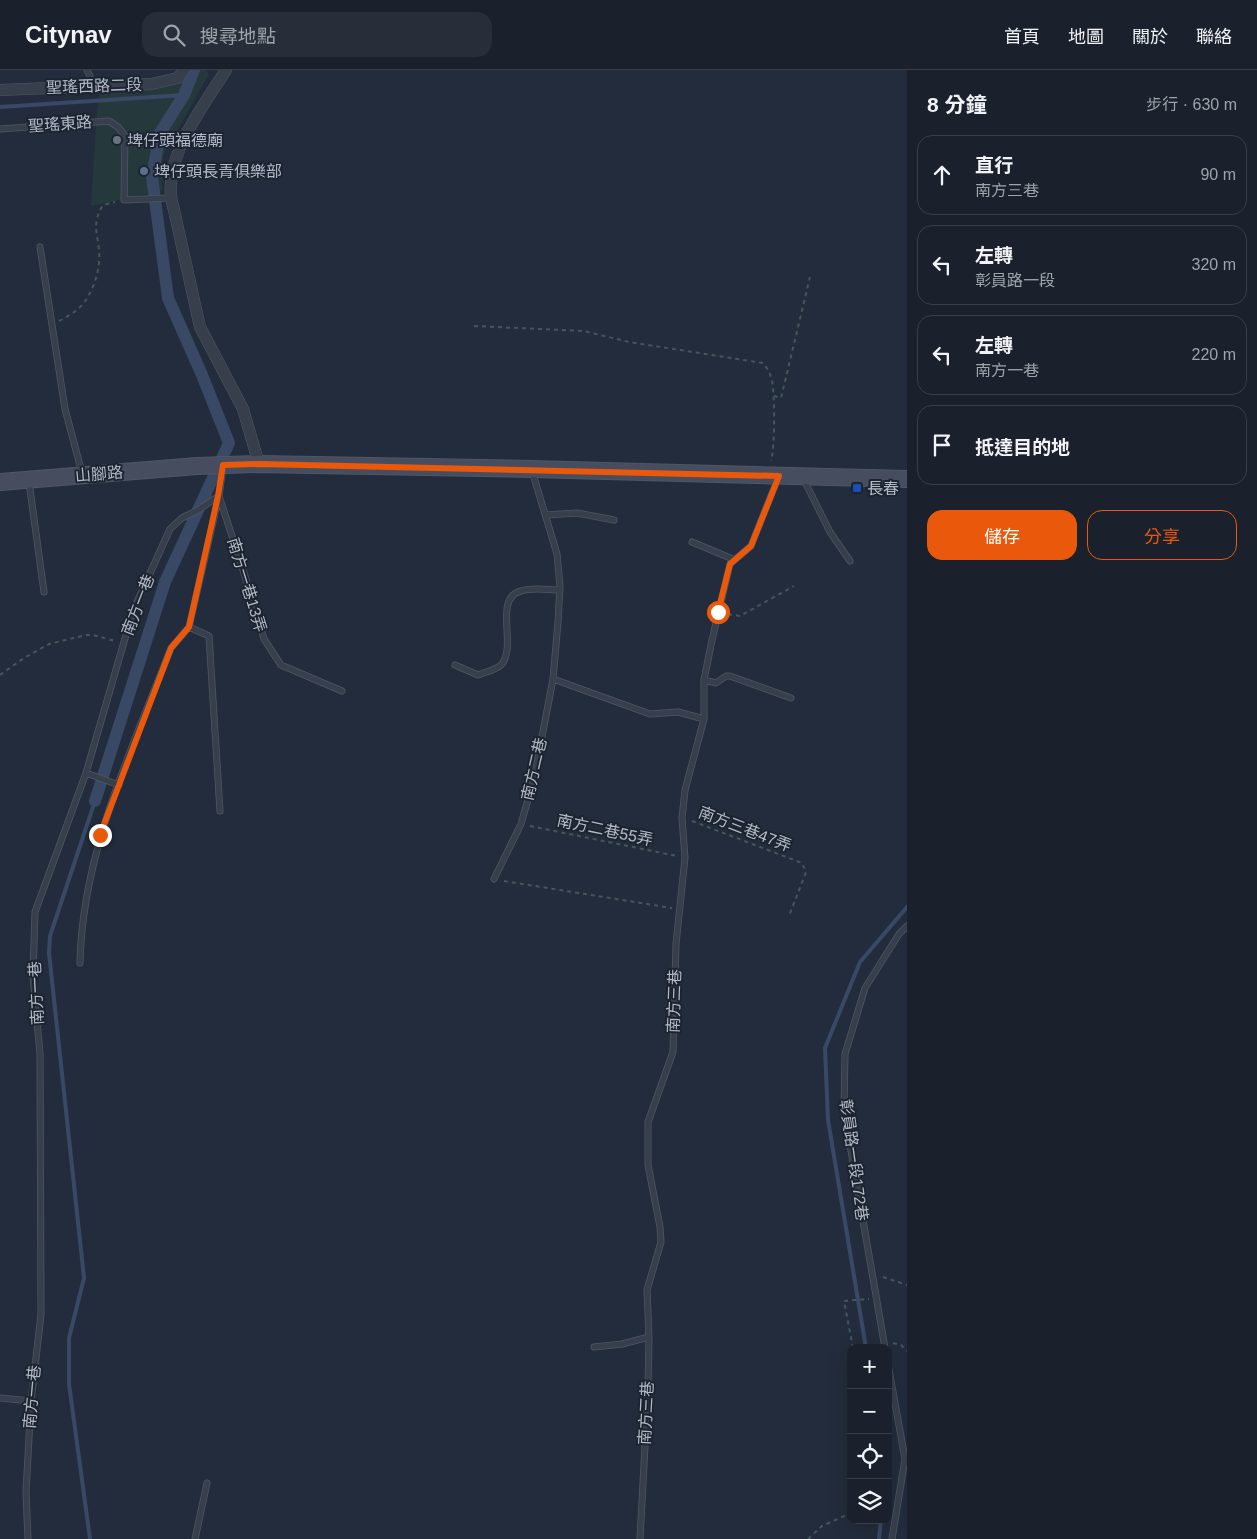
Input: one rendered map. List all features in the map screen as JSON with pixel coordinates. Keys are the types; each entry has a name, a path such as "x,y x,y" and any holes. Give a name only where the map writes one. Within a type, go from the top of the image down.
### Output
{"main road":[{"name":"山腳路","path":"0,482 197,466 259,464 773,476 802,475 907,479"}],"street":[{"name":"聖瑤西路二段","path":"0,90 151,84 178,78 184,70"},
{"path":"226,70 198,114 178,151 172,174 170,198 200,327 243,409 259,464"}],"lane":[{"path":"87,70 94,85"},
{"name":"聖瑤東路","path":"0,129 109,121 126,136 124,200"},
{"path":"124,200 170,198"},
{"path":"40,247 65,409 82,475"},
{"path":"80,963 80,935 85,899 100,835 171,648 189,627 226,465"},
{"name":"南方二巷","path":"494,879 521,824 534,779 553,679 560,590 557,554 531,469"},
{"path":"802,475 830,532 850,561"},
{"name":"南方三巷","path":"640,1539 649,1337 647,1290 661,1242 660,1227 648,1165 648,1122 672,1052 676,944 685,858 682,818 685,790 704,719 704,680 730,564 751,546 773,476"},
{"path":"28,479 44,592"},
{"name":"南方一巷","path":"29,1538 26,1492 31,1401 41,1316 40,1054 33,976 35,912 86,774 133,611 170,529 182,518 198,510 218,496"},
{"name":"南方一巷13弄","path":"218,496 264,639 281,665 342,691"},
{"path":"546,515 577,513 614,520"},
{"path":"692,542 735,560"},
{"path":"455,665 478,675 502,664 506,655 508,638 506,607 511,598 520,591 560,590"},
{"path":"189,627 209,636 220,811"},
{"path":"704,680 716,683 726,676 730,676 791,698"},
{"path":"553,679 650,714 678,712 704,719"},
{"path":"86,774 119,784"},
{"name":"彰員路一段172巷","path":"884,1344 844,1110 846,1054 865,988 899,934 907,926"},
{"path":"594,1347 622,1344 649,1337"},
{"path":"892,1386 905,1459 892,1539"},
{"path":"0,1398 31,1401"},
{"path":"195,1539 206,1483"}],"path":[{"path":"51,325 78,310 88,296 98,274 96,216 104,205 124,200"},
{"path":"774,396 781,398 810,276"},
{"path":"474,326 584,330 629,342 763,363 768,369 774,396 773,476"},
{"path":"718,612 740,616 794,586"},
{"path":"0,674 49,644 93,635 124,644"},
{"name":"南方三巷47弄","path":"682,818 802,863 806,872 789,916"},
{"name":"南方二巷55弄","path":"521,824 685,858"},
{"path":"494,879 680,909"},
{"path":"873,1277 886,1277 907,1285"},
{"path":"853,1344 844,1301 876,1298"},
{"path":"884,1340 901,1345 907,1351"},
{"path":"808,1539 822,1526 847,1515"}],"green space":[{"path":"186,70 206,70 209,74 163,156 162,191 91,206 100,91 177,84"}],"waterway":[{"path":"95,801 165,582 229,443 168,298 152,177 160,133 184,95 194,70"},
{"path":"0,107 184,95"},
{"path":"90,1539 69,1384 69,1338 84,1278 49,953 50,936 95,801"},
{"path":"865,1344 828,1120 825,1048 860,962 907,907"},
{"path":"879,1539 881,1524"}],"place":[{"name":"埤仔頭福德廟","path":"117,140"},
{"name":"埤仔頭長青俱樂部","path":"144,171"},
{"name":"長春","path":"857,488"}],"route":[{"path":"100,835 171,648 189,627 223,465 531,469 779,476 751,546 730,564 718,612"}]}
